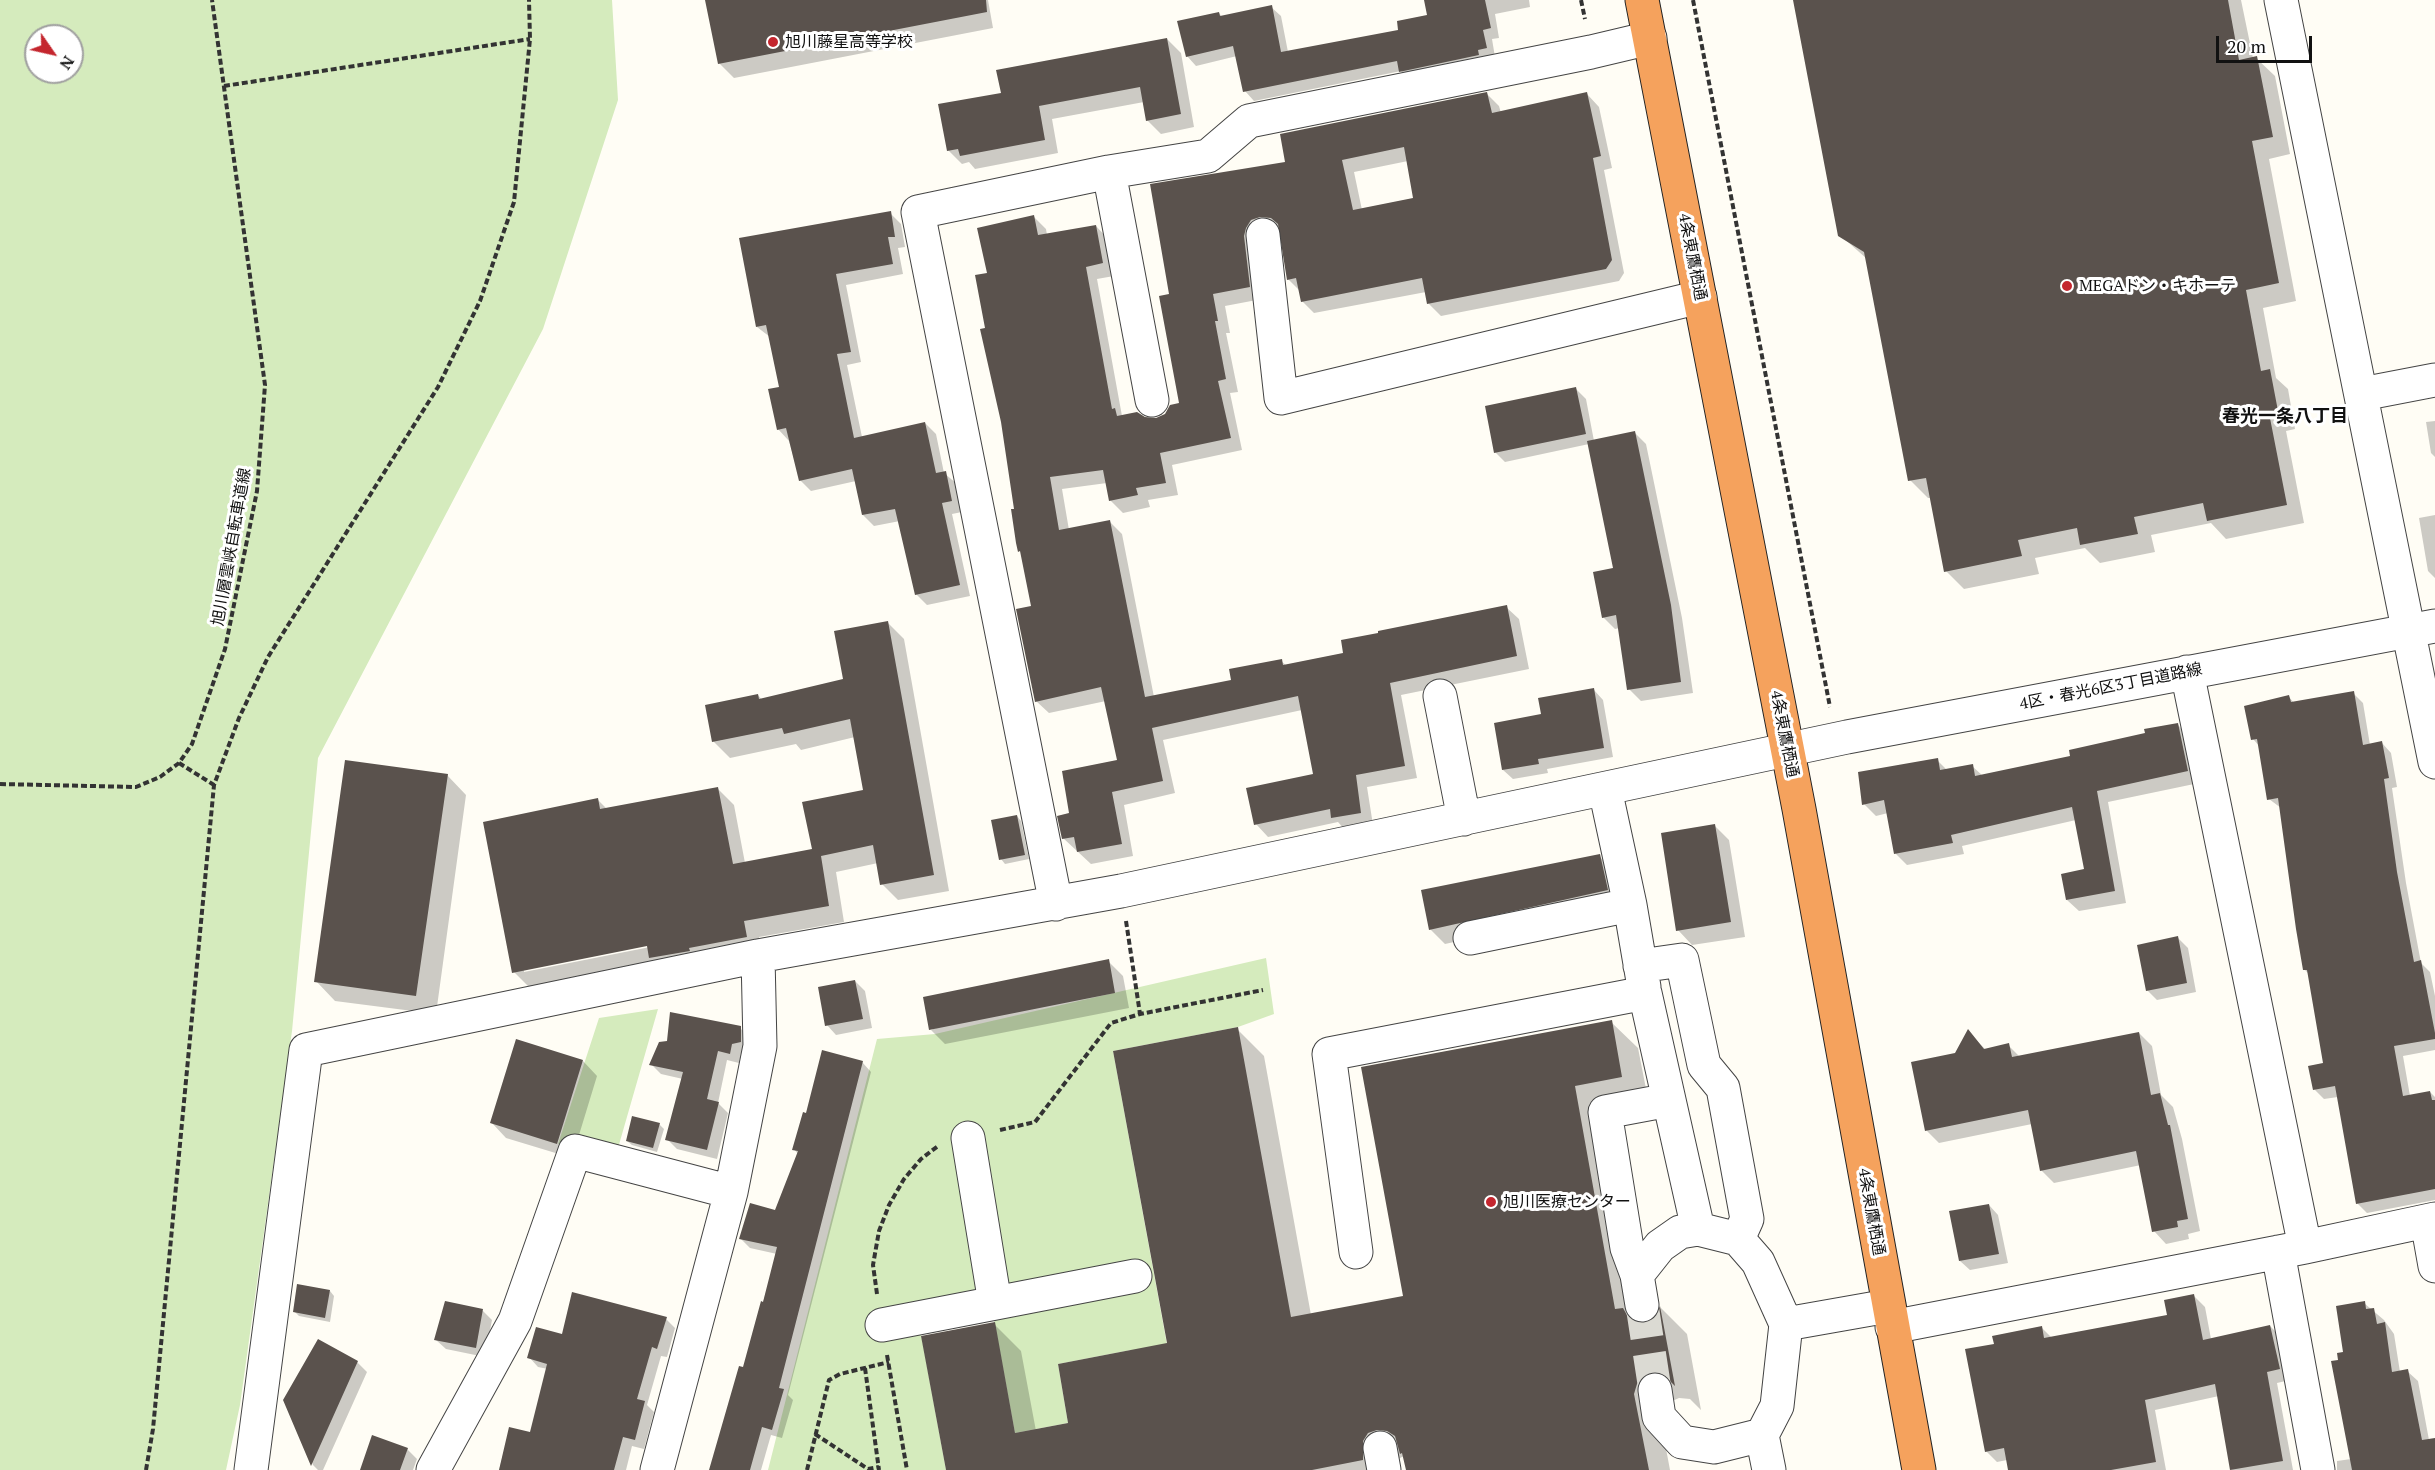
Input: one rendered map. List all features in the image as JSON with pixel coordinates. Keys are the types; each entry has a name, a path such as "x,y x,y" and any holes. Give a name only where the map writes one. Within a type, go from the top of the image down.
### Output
{"highway":[{"name":"4条東鷹栖通","path":"1642,0 1788,751 1919,1470"}],"street":[{"path":"2281,0 2362,394 2422,628 2435,762"},
{"path":"1056,904 918,212 1109,172 1208,156 1249,121 1650,38"},
{"path":"1109,172 1152,400"},
{"path":"1263,235 1281,398 1700,297"},
{"path":"2362,394 2435,380"},
{"name":"4区・春光6区3丁目道路線","path":"251,1470 306,1050 758,956 1056,904 1788,751 2422,628"},
{"path":"2187,672 2291,1250 2318,1470"},
{"path":"1440,696 1464,819"},
{"path":"1605,789 1643,980 1698,1229"},
{"path":"1470,938 1630,906"},
{"path":"657,1470 730,1192 759,1046 758,956"},
{"path":"1356,1251 1329,1054 1643,980 1682,960 1704,1065 1723,1088 1747,1219 1738,1239"},
{"path":"1669,1100 1605,1112 1627,1248 1639,1290 1660,1246 1680,1232 1698,1229 1738,1239 1758,1262 1786,1324 1777,1406 1762,1435 1769,1470"},
{"path":"968,1138 995,1303"},
{"path":"433,1470 514,1321 575,1151 730,1192"},
{"path":"1786,1324 1890,1316 2291,1250 2431,1220 2435,1266"},
{"path":"882,1325 1135,1276"},
{"path":"1655,1390 1659,1417 1685,1456 1762,1435"}],"path":[{"name":"旭川層雲峡自転車道線","path":"0,784 136,787 160,777 179,763 192,744 204,715 225,649 257,491 266,386 212,0"},
{"path":"146,1470 154,1417 214,785 238,718 268,657 438,387 480,301 514,202 530,39 529,0"},
{"path":"1693,0 1831,713"},
{"path":"224,86 530,39"},
{"path":"179,763 214,785"},
{"path":"1121,891 1140,1014"},
{"path":"807,1470 829,1380 840,1374 889,1362"},
{"path":"815,1434 868,1469 879,1469 865,1368"}],"green space":[{"path":"0,0 612,0 618,100 543,329 318,758 292,1031 240,1405 226,1470 0,1470"},
{"path":"1266,958 1274,1014 1238,1027 1113,1051 1170,1361 1131,1350 1058,1364 1068,1423 1015,1433 994,1320 921,1334 946,1470 768,1470 877,1039 935,1034"},
{"path":"658,1009 614,1162 558,1144 599,1018"}],"building":[{"path":"705,0 986,0 987,12 718,64"},
{"path":"1424,0 1485,0 1491,28 1483,30 1487,48 1478,50 1479,55 1399,72 1397,61 1243,92 1233,46 1186,57 1177,21 1219,12 1220,16 1272,5 1281,52 1398,30 1397,21 1427,15"},
{"name":"MEGAドン・キホーテ","path":"1793,0 2228,0 2239,60 2257,56 2273,137 2252,141 2279,283 2246,290 2261,371 2270,369 2278,411 2269,413 2287,505 2207,521 2203,503 2134,517 2138,534 2080,545 2077,528 2018,540 2022,556 1944,572 1926,478 1908,481 1864,252 1838,236"},
{"path":"1167,38 1181,114 1146,121 1140,87 1039,106 1045,140 960,156 958,149 947,151 938,104 1001,93 996,70"},
{"path":"1487,92 1492,113 1587,92 1601,156 1593,158 1612,260 1606,269 1427,304 1422,278 1301,302 1296,278 1287,280 1278,224 1271,218 1260,217 1251,220 1244,236 1250,287 1213,294 1218,321 1215,321 1226,379 1218,381 1231,438 1160,453 1166,483 1136,488 1138,495 1109,501 1103,470 1050,477 1059,530 1110,520 1145,697 1231,680 1229,669 1282,659 1283,665 1343,653 1341,640 1507,605 1517,656 1390,683 1405,766 1356,775 1361,813 1331,818 1330,809 1254,825 1246,788 1313,774 1298,696 1152,728 1163,781 1112,792 1122,844 1077,852 1074,837 1062,839 1057,816 1069,813 1062,771 1117,760 1101,687 1035,702 1016,609 1031,606 1020,551 1018,552 1016,543 1011,509 1014,509 1001,422 980,329 985,328 975,275 987,273 977,228 1034,215 1038,235 1096,225 1103,263 1086,267 1112,409 1115,408 1117,416 1137,412 1145,417 1156,418 1165,414 1170,405 1179,403 1159,296 1169,294 1150,184 1285,162 1280,134","holes":["1404,147 1413,198 1353,210 1342,160"]},
{"path":"891,211 895,237 888,237 893,264 836,274 851,352 837,354 854,438 925,422 936,473 946,471 952,501 942,503 960,585 915,595 895,509 862,515 852,469 799,481 786,428 777,430 768,389 779,387 766,325 756,327 739,238"},
{"path":"1576,387 1586,434 1494,453 1485,406"},
{"path":"1635,431 1671,605 1681,682 1627,690 1616,615 1602,618 1593,572 1613,568 1587,441"},
{"path":"888,621 934,875 880,885 873,845 821,856 829,906 744,921 747,937 689,948 690,951 649,958 647,946 512,973 483,822 598,798 600,809 718,787 733,864 812,849 802,802 863,790 850,719 784,734 782,728 712,742 705,705 758,694 759,699 843,679 834,631"},
{"path":"1594,688 1604,748 1538,759 1539,764 1502,770 1494,723 1541,714 1538,698"},
{"path":"2354,691 2363,745 2382,741 2389,778 2384,779 2397,872 2414,962 2421,960 2435,1033 2435,1039 2394,1046 2403,1096 2430,1091 2432,1100 2435,1100 2435,1189 2356,1204 2335,1086 2313,1090 2308,1066 2323,1063 2307,970 2303,970 2296,929 2278,798 2267,800 2257,739 2251,740 2244,706 2289,695 2291,702"},
{"path":"2178,723 2188,771 2097,791 2115,891 2066,900 2061,874 2084,869 2072,807 1951,835 1953,843 1894,854 1884,800 1862,805 1858,772 1938,758 1940,770 1973,764 1975,776 2070,756 2069,750 2145,733 2144,729"},
{"path":"345,760 448,774 416,996 314,982"},
{"path":"1017,815 1025,855 999,860 991,820"},
{"path":"1715,824 1731,922 1676,931 1661,833"},
{"path":"1600,854 1608,890 1429,930 1421,890"},
{"path":"2178,936 2187,983 2146,991 2137,945"},
{"path":"1109,959 1115,993 929,1030 923,997"},
{"path":"855,980 863,1019 825,1026 818,987"},
{"path":"670,1012 741,1026 741,1042 732,1044 730,1054 718,1051 707,1099 719,1102 707,1150 665,1140 683,1072 649,1065 659,1042 667,1041"},
{"name":"旭川医療センター","path":"1612,1020 1622,1077 1575,1086 1615,1309 1623,1308 1628,1317 1636,1323 1644,1324 1654,1319 1660,1306 1675,1386 1662,1373 1653,1371 1644,1375 1637,1384 1634,1394 1649,1470 1406,1470 1395,1436 1387,1431 1377,1430 1368,1433 1363,1441 1363,1460 1312,1470 946,1470 921,1336 995,1322 1015,1433 1068,1423 1058,1364 1167,1343 1113,1051 1238,1027 1291,1317 1403,1296 1361,1067"},
{"path":"1968,1029 1984,1049 2009,1043 2012,1057 2139,1032 2151,1095 2160,1093 2168,1125 2170,1125 2188,1219 2177,1221 2178,1227 2152,1232 2136,1151 2040,1171 2028,1110 1925,1131 1911,1062 1955,1053"},
{"path":"516,1039 583,1060 557,1144 490,1123"},
{"path":"822,1050 863,1061 779,1388 784,1389 772,1430 762,1427 750,1470 709,1470 739,1366 743,1367 761,1301 763,1302 777,1247 739,1239 750,1203 775,1210 798,1151 792,1150 803,1112 806,1113"},
{"path":"632,1116 660,1123 653,1148 626,1141"},
{"path":"1989,1204 1999,1254 1959,1261 1949,1211"},
{"path":"297,1284 330,1290 325,1318 293,1312"},
{"path":"572,1292 667,1317 657,1349 652,1347 637,1399 645,1401 635,1440 623,1437 614,1470 499,1470 509,1427 530,1432 547,1364 527,1358 536,1327 562,1334"},
{"path":"2194,1294 2203,1340 2270,1325 2280,1369 2267,1372 2283,1461 2230,1470 2215,1384 2145,1400 2156,1462 2111,1470 2008,1470 2004,1448 1985,1452 1965,1349 1994,1344 1992,1336 2042,1326 2044,1338 2167,1315 2164,1300"},
{"path":"445,1301 483,1309 476,1348 434,1340"},
{"path":"2365,1301 2366,1309 2374,1308 2377,1324 2385,1322 2392,1372 2408,1369 2422,1440 2435,1438 2435,1470 2352,1470 2331,1361 2338,1360 2337,1353 2343,1352 2336,1306"},
{"path":"318,1339 358,1361 311,1466 283,1400"},
{"path":"372,1435 408,1448 400,1470 360,1470"}],"tunnel":[{"path":"1642,1305 1655,1390"}],"place":[{"name":"旭川藤星高等学校","path":"773,42"},
{"name":"MEGAドン・キホーテ","path":"2067,286"},
{"name":"旭川医療センター","path":"1491,1202"}],"district":[{"name":"春光一条八丁目","path":"2285,417"}]}
